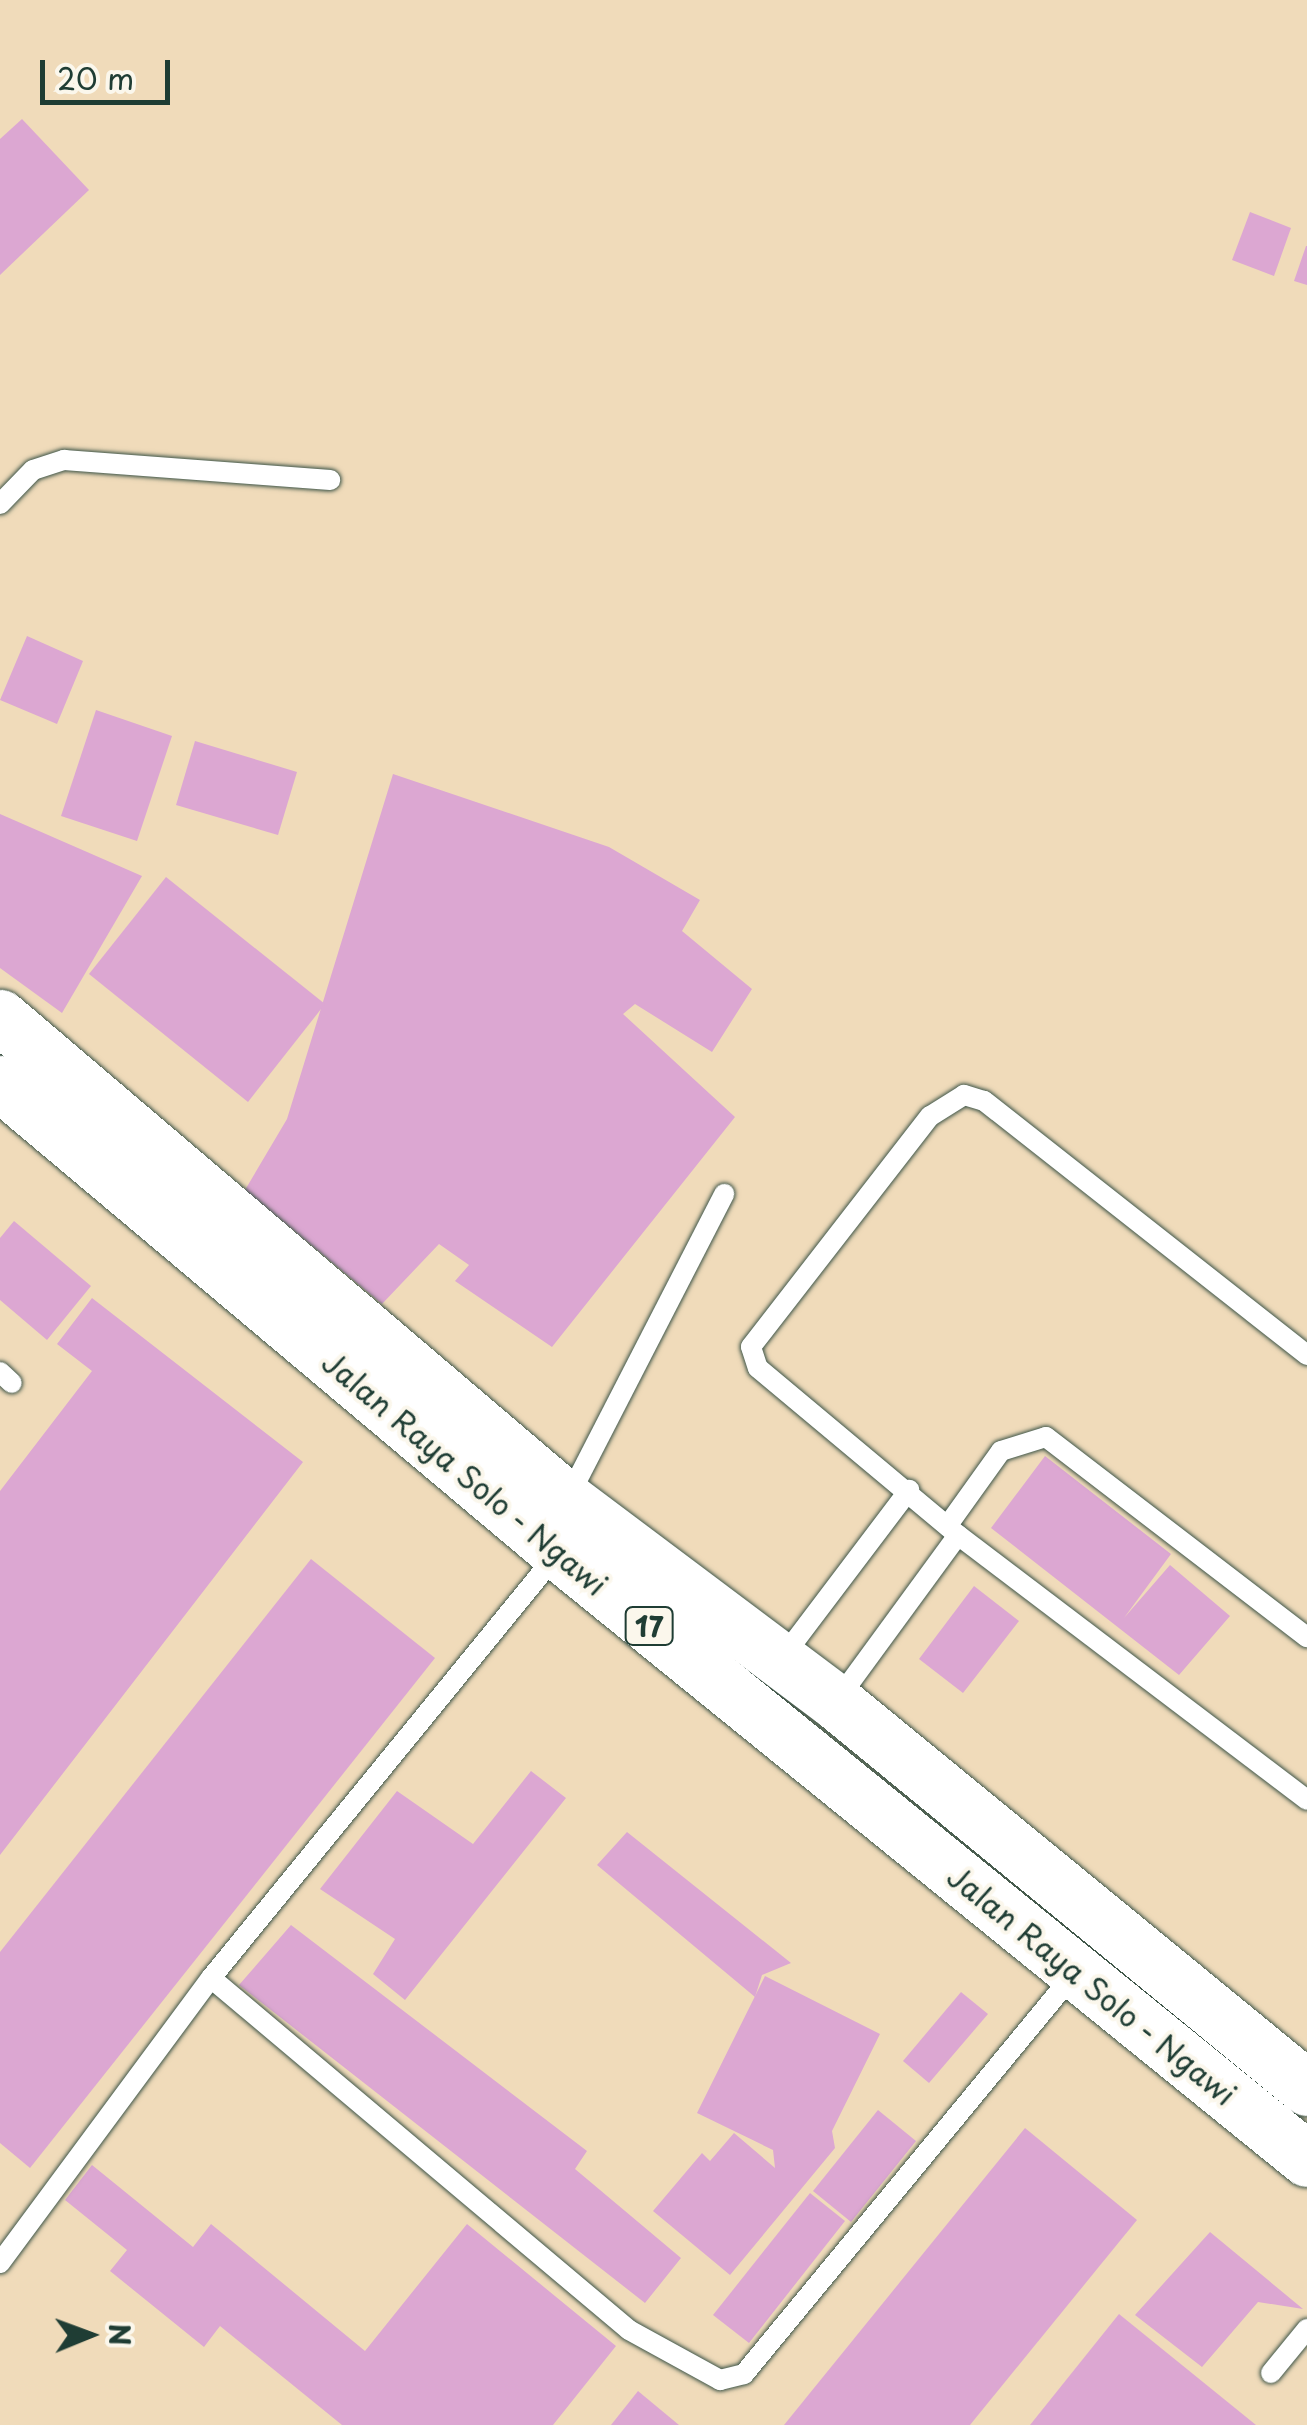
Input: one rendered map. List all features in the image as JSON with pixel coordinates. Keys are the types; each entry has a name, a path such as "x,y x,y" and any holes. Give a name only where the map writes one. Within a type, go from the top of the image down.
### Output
{"highway":[{"name":"Jalan Raya Solo - Ngawi","path":"0,1017 562,1526 1076,1971 1307,2159"},
{"name":"Jalan Raya Solo - Ngawi","path":"4,1096 562,1526 780,1660 836,1702 1307,2088"}],"lane":[{"path":"0,504 33,470 64,460 330,480"},
{"path":"1307,1356 984,1101 954,1096 751,1347 758,1368 953,1530 1307,1800"},
{"path":"0,2264 212,1978 562,1526 724,1194"},
{"path":"836,1702 1002,1451 1046,1437 1307,1637"},
{"path":"780,1660 909,1490"},
{"path":"212,1978 629,2330 720,2380 744,2374 1076,1971"},
{"path":"1272,2373 1307,2329"}],"building":[{"path":"22,119 89,190 0,275 0,139"},
{"path":"1250,212 1291,228 1274,276 1232,260"},
{"path":"1307,246 1307,285 1294,281"},
{"path":"27,636 83,661 57,724 0,700"},
{"path":"96,710 172,736 137,841 61,816"},
{"path":"195,741 297,772 278,835 176,805"},
{"path":"393,774 609,847 700,900 682,931 752,989 712,1052 635,1004 623,1014 735,1117 552,1347 455,1281 469,1265 439,1244 382,1304 245,1190 287,1119"},
{"path":"0,814 142,876 62,1013 0,968"},
{"path":"166,877 325,1004 248,1102 89,974"},
{"path":"14,1221 91,1286 47,1340 0,1300 0,1238"},
{"path":"92,1298 303,1462 0,1855 0,1491 92,1371 57,1344"},
{"path":"1045,1456 1171,1554 1124,1618 1170,1565 1230,1616 1179,1675 991,1528"},
{"path":"311,1559 435,1658 30,2168 0,2143 0,1952"},
{"path":"974,1586 1019,1621 963,1693 919,1659"},
{"path":"531,1771 566,1798 405,2000 373,1974 395,1939 320,1889 397,1791 473,1844"},
{"path":"627,1832 791,1963 762,1975 755,1997 597,1865"},
{"path":"291,1925 587,2151 575,2169 681,2258 645,2303 239,1985"},
{"path":"765,1976 880,2034 832,2131 835,2148 730,2275 653,2211 702,2153 710,2161 734,2133 775,2168 773,2150 697,2113"},
{"path":"961,1992 988,2014 929,2083 903,2061"},
{"path":"878,2110 916,2141 851,2222 813,2191"},
{"path":"1025,2128 1137,2220 970,2425 784,2425"},
{"path":"92,2165 193,2247 211,2224 365,2351 467,2224 616,2346 553,2425 342,2425 220,2326 204,2347 110,2271 127,2250 65,2200"},
{"path":"810,2193 845,2221 749,2343 713,2315"},
{"path":"1210,2232 1303,2309 1258,2302 1202,2367 1135,2315"},
{"path":"1119,2314 1256,2425 1030,2425"},
{"path":"638,2391 679,2425 611,2425"}]}
